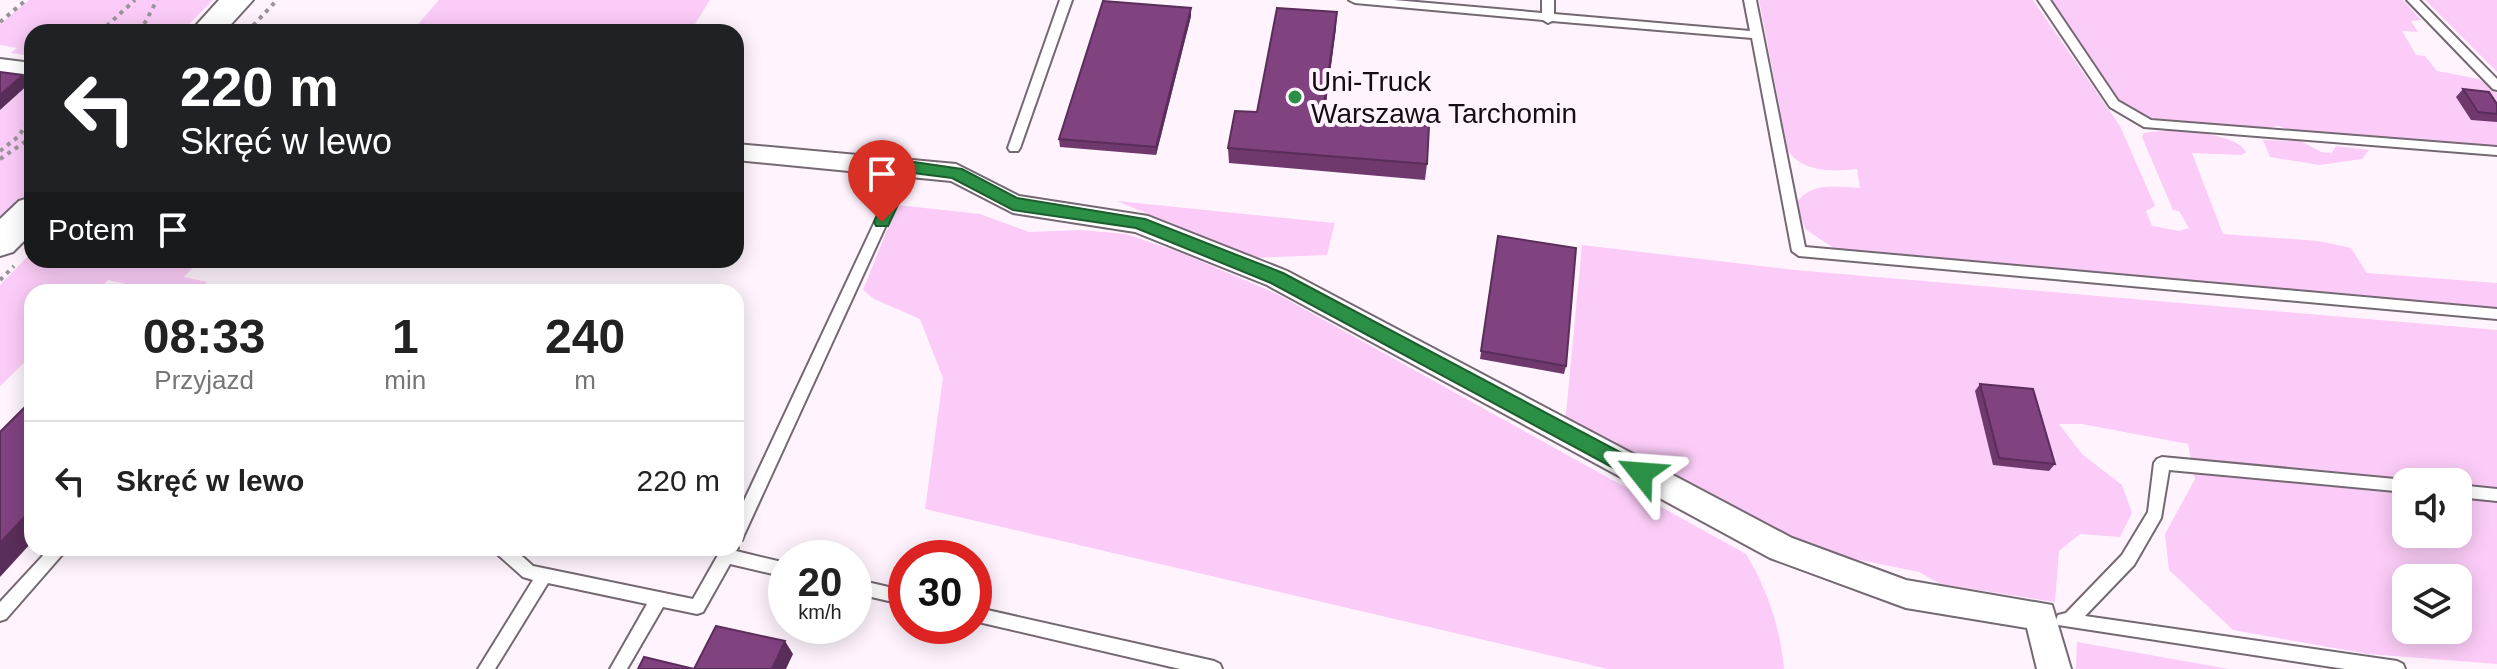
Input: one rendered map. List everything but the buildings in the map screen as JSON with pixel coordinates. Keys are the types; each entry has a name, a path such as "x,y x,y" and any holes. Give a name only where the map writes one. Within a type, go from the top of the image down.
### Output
{"main road":[{"path":"214,24 237,0"},
{"path":"0,242 24,218"}],"street":[{"path":"0,67 24,70"},
{"path":"744,153 956,173 1013,204 1139,223 1277,278 1781,548 1906,594 2055,618 2054,669"}],"lane":[{"path":"1014,148 1066,0"},
{"path":"1355,0 1418,3 1548,19 1756,35"},
{"path":"1548,0 1548,19"},
{"path":"1750,0 1799,251 2497,314"},
{"path":"2044,0 2114,104 2148,124 2497,151"},
{"path":"2413,0 2497,86"},
{"path":"744,518 907,166"},
{"path":"2055,618 2128,560 2156,513 2162,463 2392,485"},
{"path":"2472,492 2497,495"},
{"path":"0,614 53,556"},
{"path":"511,556 529,572 697,607 726,556"},
{"path":"741,556 768,564"},
{"path":"486,669 544,576"},
{"path":"618,669 659,599"},
{"path":"992,618 1214,669"},
{"path":"2055,618 2397,669"}],"path":[{"path":"0,22 26,0"},
{"path":"109,24 135,0"},
{"path":"146,24 157,0"},
{"path":"254,24 277,0"},
{"path":"0,151 24,128"},
{"path":"0,159 24,142"}],"shaded area":[{"path":"29,0 213,0 189,24 24,24 24,55 11,53 17,48 0,45 0,24"},
{"path":"439,0 710,0 695,24 418,24"},
{"path":"1759,0 2033,0 2120,126 2155,206 2146,211 2152,226 2179,231 2189,228 2179,211 2173,210 2142,137 2144,133 2183,131 2215,135 2229,139 2246,152 2242,155 2192,153 2223,234 2319,241 2351,248 2367,273 2497,283 2497,308 1835,249 1805,229 1796,203 1817,188 1860,188 1857,169 1810,167 1788,151"},
{"path":"2052,0 2403,0 2421,20 2411,21 2418,32 2402,31 2416,55 2425,56 2437,71 2479,79 2497,93 2497,102 2492,106 2497,115 2497,147 2279,126 2267,128 2148,118 2121,103"},
{"path":"2425,0 2497,0 2497,72"},
{"path":"24,88 24,200 0,223 0,110"},
{"path":"2263,140 2301,141 2321,152 2332,153 2336,146 2369,150 2362,159 2320,165 2270,157"},
{"path":"1117,201 1335,223 1327,255 1252,258"},
{"path":"897,205 980,214 1029,232 1081,230 1126,234 1179,252 1277,294 1746,554 1772,609 1784,669 1608,669 925,509 943,378 920,319 874,299 863,290"},
{"path":"1582,245 1795,270 2497,330 2497,664 2368,654 2233,630 2169,570 2165,534 2195,479 2188,444 2082,424 2059,424 2082,454 2122,485 2132,513 2120,537 2080,534 2059,551 2055,602 1940,584 1919,572 1850,558 1774,530 1565,424"},
{"path":"24,260 24,268 192,268 184,277 207,282 126,284 108,280 104,284 24,284 24,363 0,386 0,285"},
{"path":"2077,642 2229,669 2076,669"}],"place":[{"name":"Uni-Truck Warszawa Tarchomin","path":"1295,97"}],"route":[{"path":"882,222 907,166 956,173 1013,204 1139,223 1277,278 1641,473"}]}
